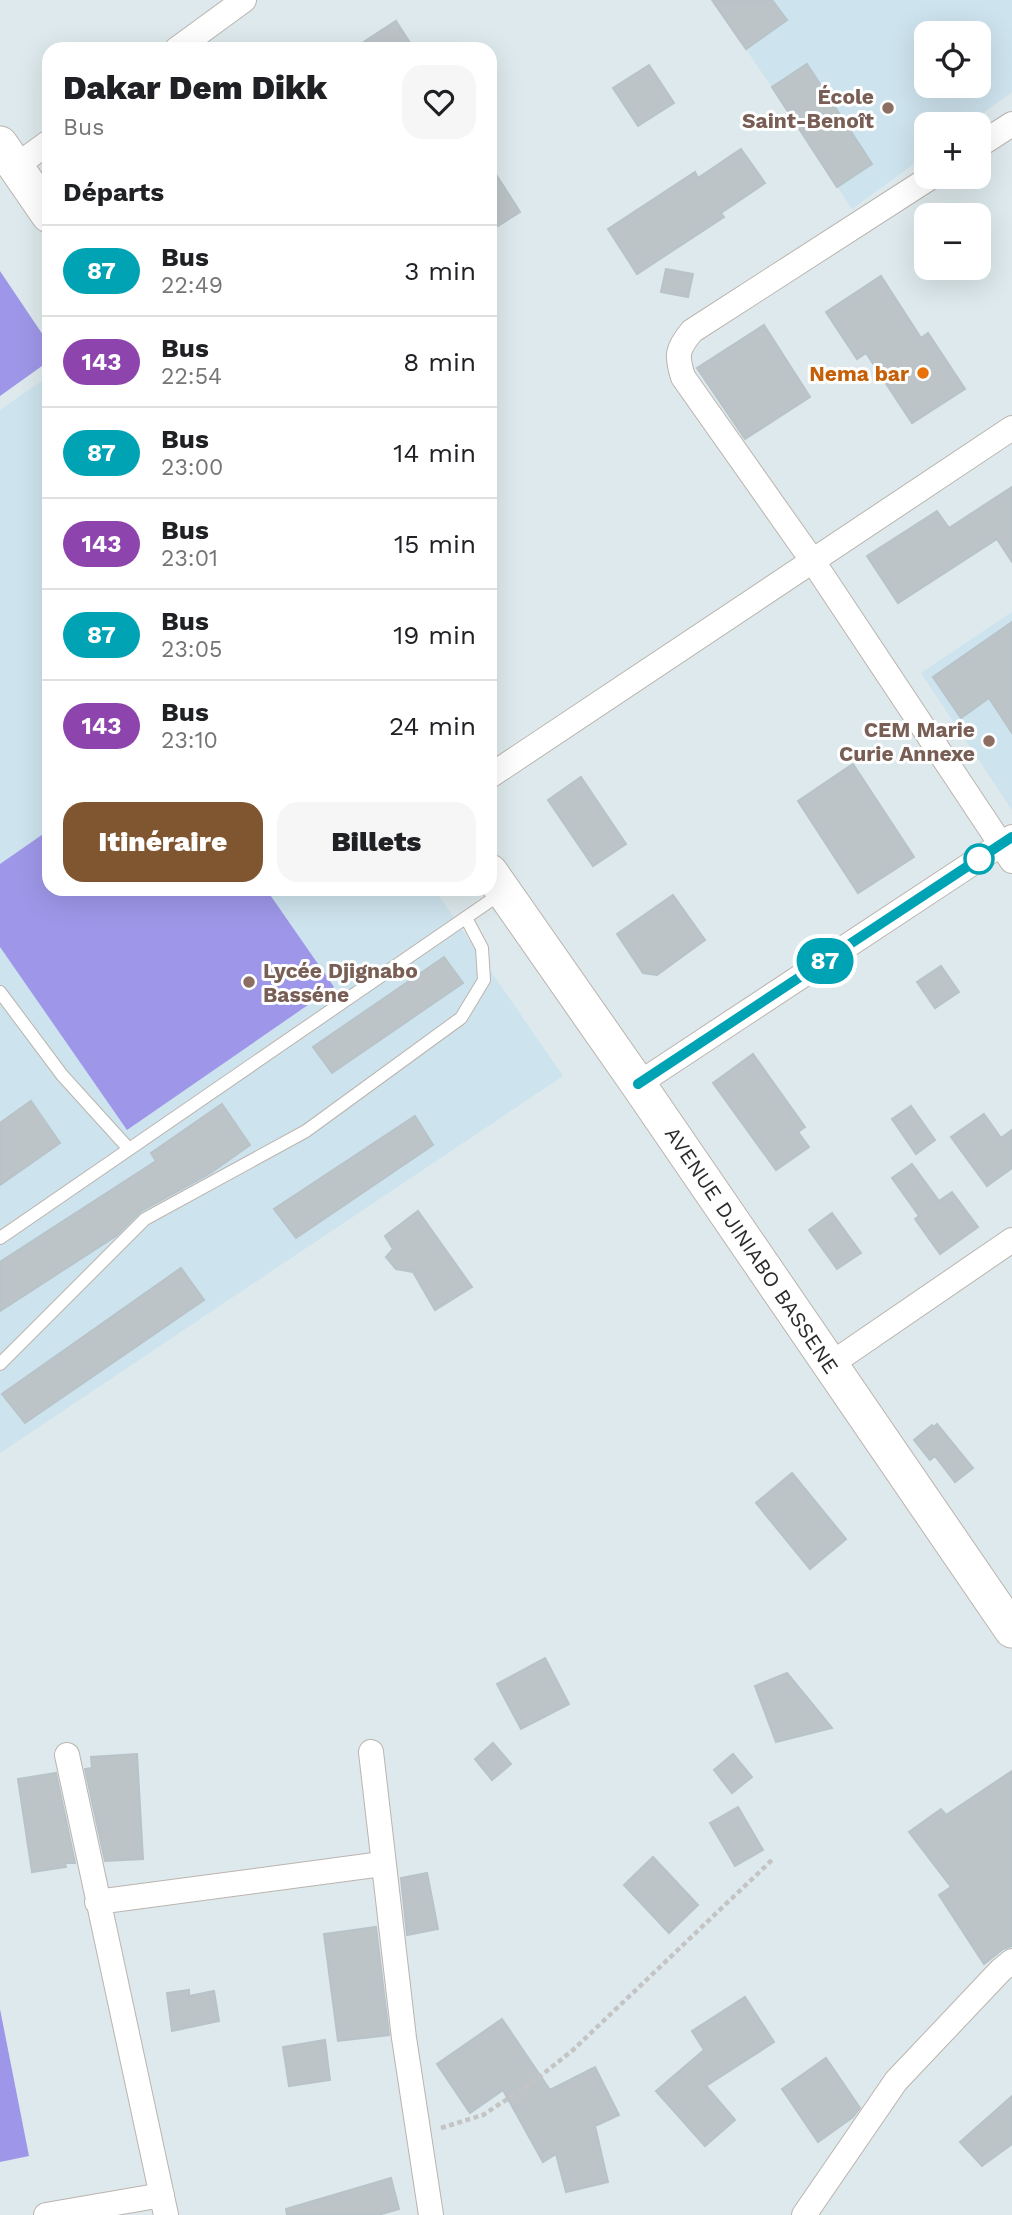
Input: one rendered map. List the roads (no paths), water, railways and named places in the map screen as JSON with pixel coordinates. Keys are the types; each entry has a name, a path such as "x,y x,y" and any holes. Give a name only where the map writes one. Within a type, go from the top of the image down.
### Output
{"main road":[{"path":"8,155 42,205"},
{"name":"AVENUE DJINIABO BASSENE","path":"497,882 1012,1630"}],"street":[{"path":"187,42 244,0"},
{"path":"991,138 1012,124"},
{"path":"8,155 42,144"},
{"path":"638,1084 1008,848 812,559 683,377 678,361 680,346 692,331 914,188"},
{"path":"497,771 1012,428"},
{"path":"831,1364 1012,1241"},
{"path":"370,1752 382,1864 430,2215"},
{"path":"46,2215 164,2205 66,1755"},
{"path":"97,1902 382,1864"},
{"path":"804,2215 896,2081 1012,1961"}],"lane":[{"path":"0,1238 466,918 485,896"},
{"path":"0,1364 145,1219 306,1131 461,1018 484,980 482,948 466,918"},
{"path":"0,992 62,1075 129,1149"}],"place":[{"name":"École Saint-Benoît","path":"888,108"},
{"name":"Nema bar","path":"923,373"},
{"name":"CEM Marie Curie Annexe","path":"989,741"},
{"name":"Lycée Djignabo Basséne","path":"249,982"}]}
